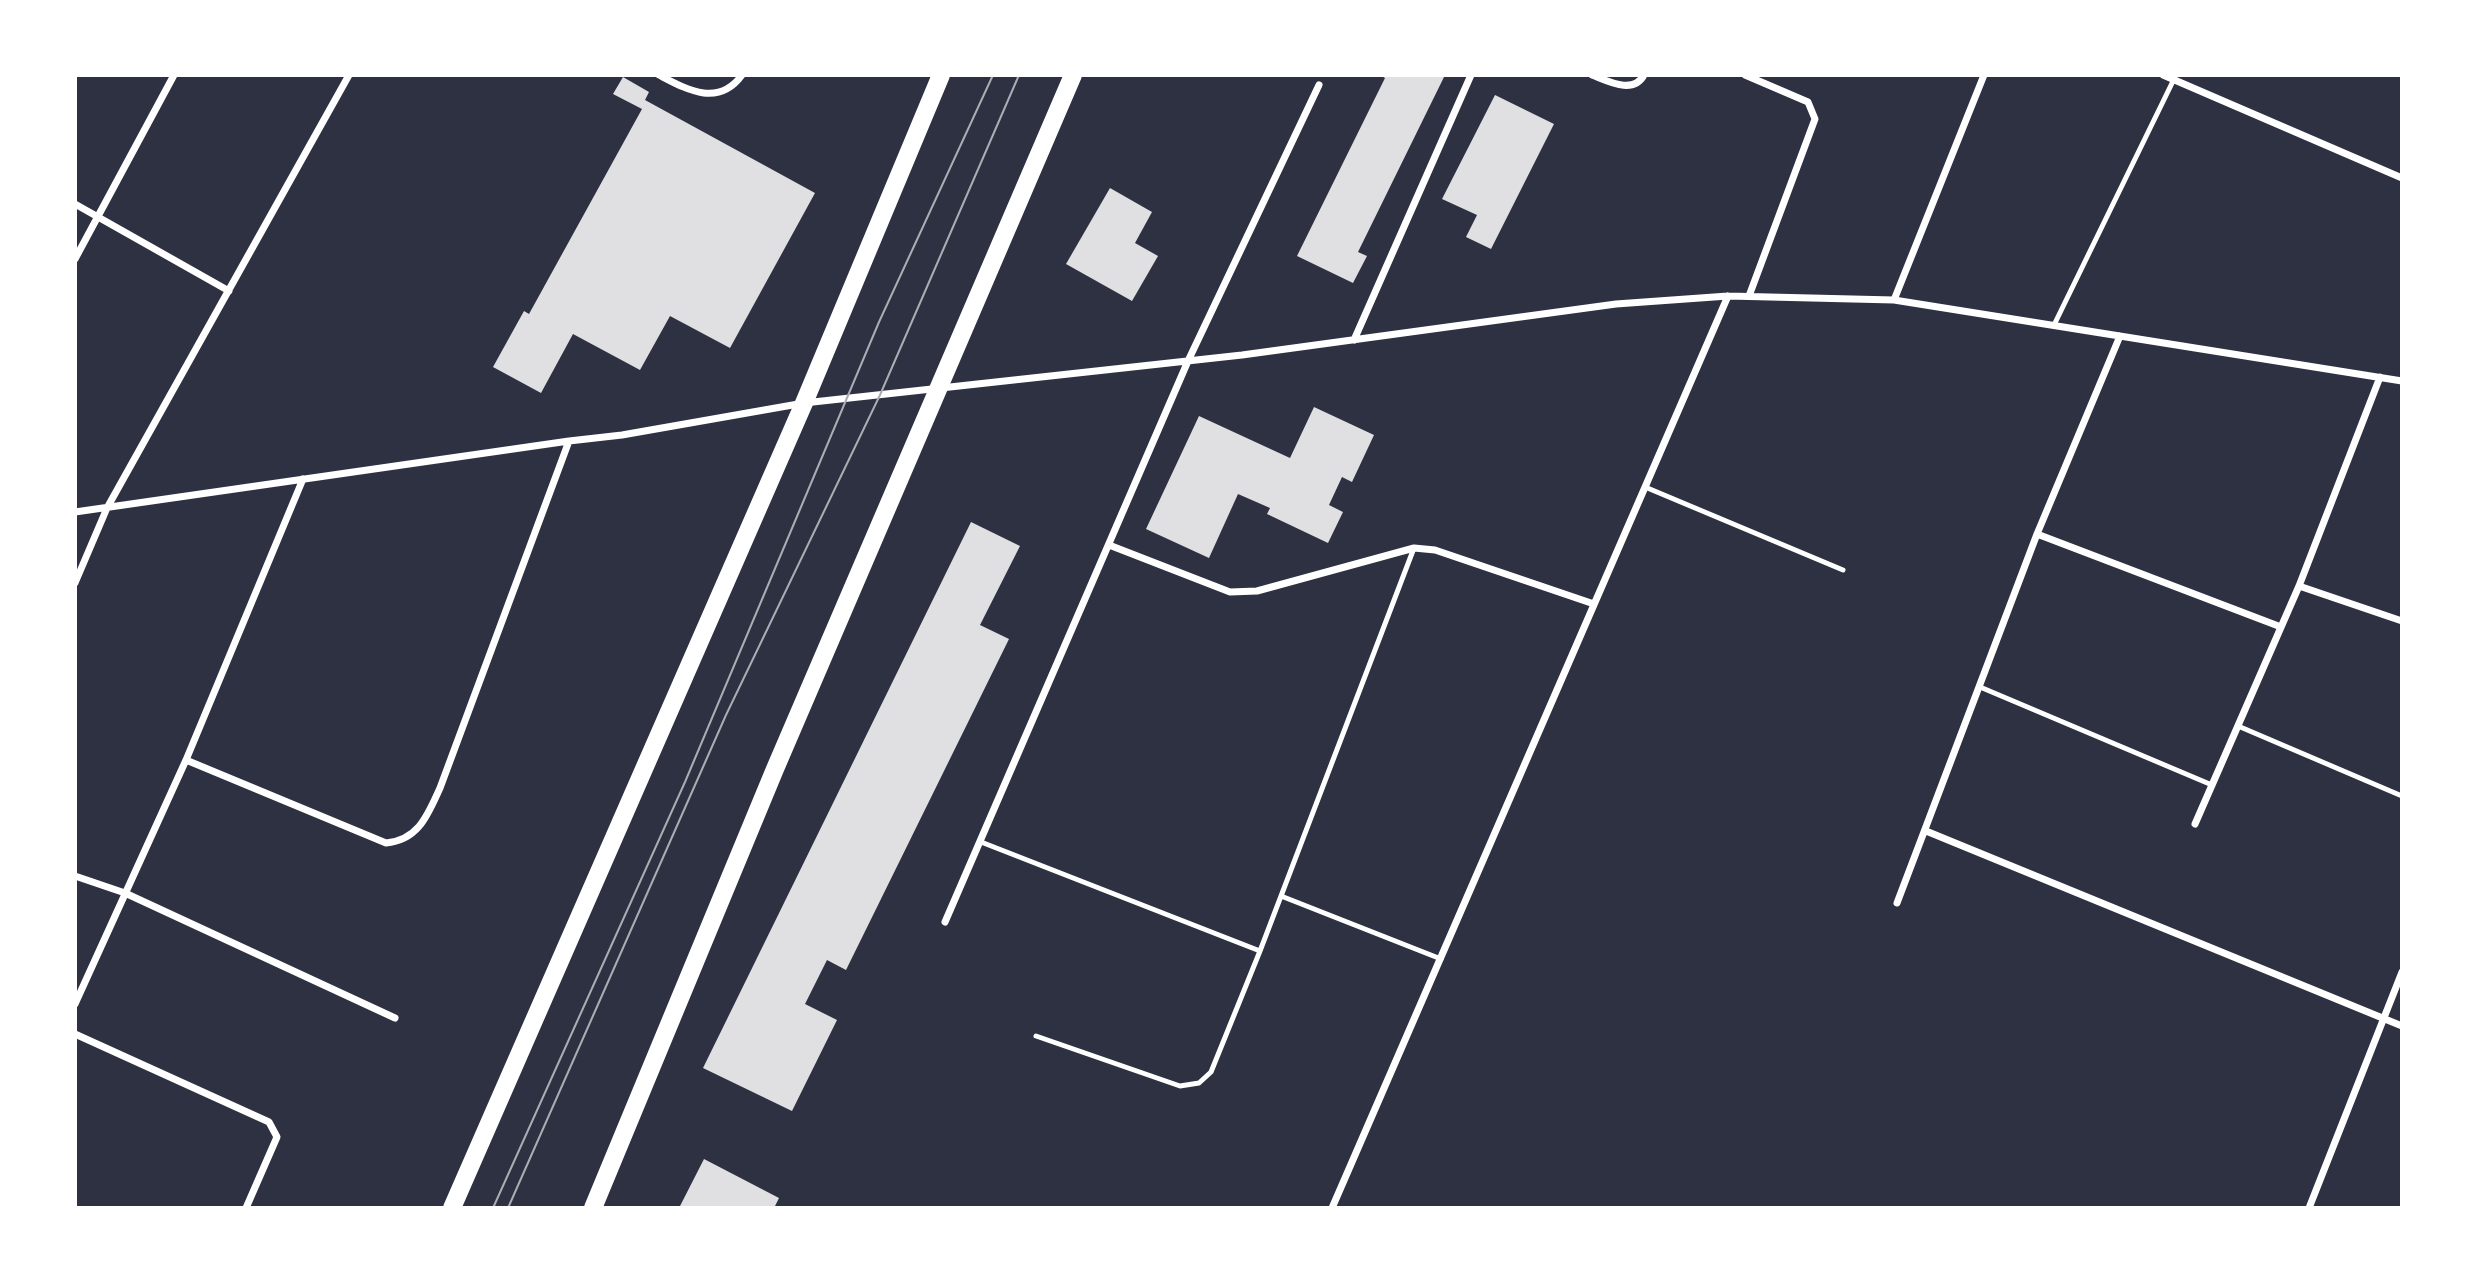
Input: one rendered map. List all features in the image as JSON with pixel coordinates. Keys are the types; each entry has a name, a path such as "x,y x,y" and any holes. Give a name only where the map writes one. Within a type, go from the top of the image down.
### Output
{"main road":[{"path":"452,1208 804,403 942,75"},
{"path":"593,1208 775,769 1073,75"}],"street":[{"path":"75,259 174,75"},
{"path":"75,583 107,508 349,75"},
{"path":"659,75 694,92 706,94 723,91 742,75"},
{"path":"1354,340 1471,75"},
{"path":"1592,75 1625,86 1634,85 1644,75"},
{"path":"1745,75 1808,102 1815,119 1749,296"},
{"path":"1894,300 1984,75"},
{"path":"2163,75 2402,178"},
{"path":"945,922 1188,361 1319,85"},
{"path":"75,204 229,291"},
{"path":"1332,1208 1728,296"},
{"path":"75,512 622,435 804,403 1188,361 1616,304 1728,296 1894,300 2402,381"},
{"path":"1897,903 2037,534 2120,336"},
{"path":"2195,824 2299,586 2380,377"},
{"path":"186,760 386,843 415,833 423,823 440,788 569,441"},
{"path":"75,1004 186,760 303,479"},
{"path":"2037,534 2281,627"},
{"path":"1109,545 1230,592 1257,591 1414,548 1434,550 1594,604"},
{"path":"2299,586 2402,621"},
{"path":"1926,831 2402,1026"},
{"path":"75,876 125,893 396,1018"},
{"path":"2309,1208 2402,972"},
{"path":"75,1034 269,1122 277,1137 246,1208"}],"lane":[{"path":"2054,326 2175,78"},
{"path":"1645,487 1843,570"},
{"path":"1036,1036 1180,1086 1199,1083 1211,1072 1414,548"},
{"path":"1980,687 2212,785"},
{"path":"2238,726 2402,796"},
{"path":"981,842 1260,951"},
{"path":"1281,896 1440,958"}],"building":[{"path":"1380,75 1445,75 1358,252 1367,256 1353,283 1297,256 1385,78"},
{"path":"623,77 649,92 645,100 815,193 730,348 670,316 640,370 573,334 541,393 493,367 524,311 529,314 642,109 613,94"},
{"path":"1495,95 1554,124 1491,249 1466,237 1477,215 1442,199"},
{"path":"1110,188 1152,212 1135,243 1158,256 1132,301 1066,264"},
{"path":"1314,407 1374,435 1352,482 1342,477 1329,505 1343,512 1328,543 1267,514 1270,508 1238,494 1209,558 1146,529 1199,416 1290,458"},
{"path":"971,522 1020,546 980,625 1009,639 846,970 827,960 805,1004 837,1020 792,1111 703,1068"},
{"path":"704,1159 779,1198 774,1208 679,1208"}],"tram line":[{"path":"493,1208 685,782 879,322 993,75"},
{"path":"508,1208 726,715 880,395 1019,75"}]}
